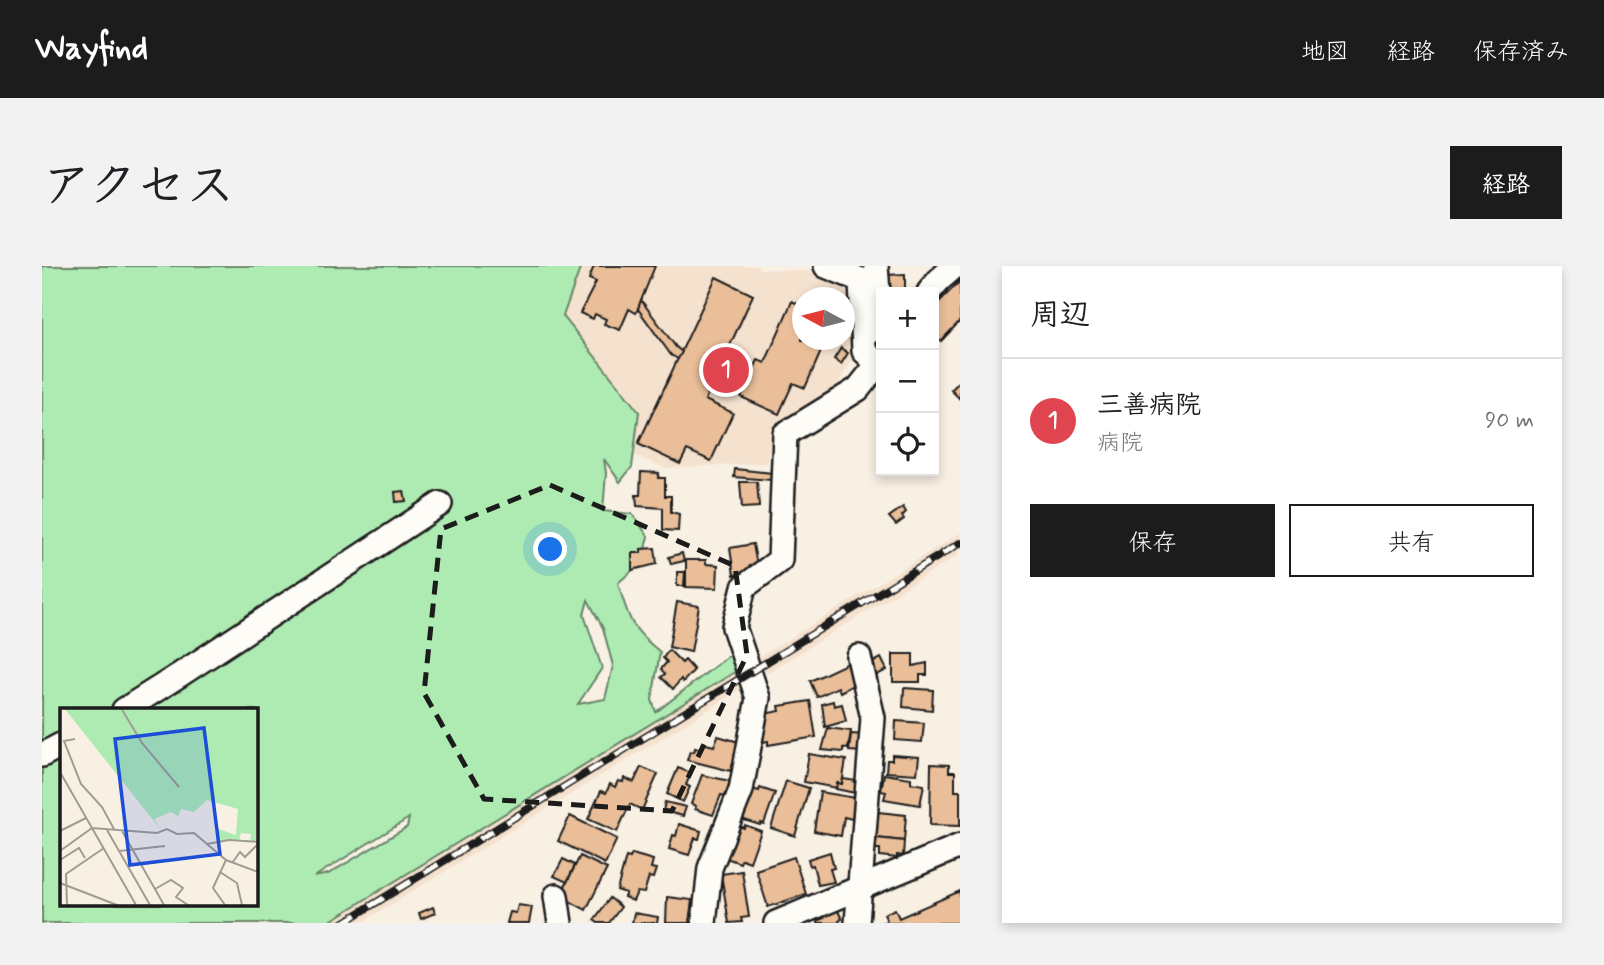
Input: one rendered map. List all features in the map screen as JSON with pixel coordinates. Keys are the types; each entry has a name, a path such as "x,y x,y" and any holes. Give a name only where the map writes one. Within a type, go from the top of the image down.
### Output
{"street":[{"path":"826,266 861,280 864,351 876,359"},
{"path":"876,266 878,287"},
{"path":"933,287 955,266"},
{"path":"704,923 710,868 741,790 758,698 734,627 744,587 779,561 785,434 858,389 876,367"},
{"path":"126,708 440,504"},
{"path":"857,923 873,718 859,657"},
{"path":"42,755 60,746"},
{"path":"776,923 960,846"},
{"path":"556,897 561,923"}],"highlighted area":[{"path":"550,485 735,566 747,655 672,811 484,799 424,693 441,529"}],"shaded area":[{"path":"581,266 757,266 760,269 806,271 849,284 852,287 792,287 792,350 855,350 855,290 857,292 856,352 836,388 774,426 767,463 665,468 634,455 639,412 562,316"},
{"path":"960,533 960,554 762,676 753,661"},
{"path":"738,670 747,685 711,708 361,923 327,923"}],"green space":[{"path":"42,266 581,266 563,316 639,412 632,467 620,482 604,459 606,473 603,511 632,514 648,536 642,562 618,583 636,629 660,652 652,700 656,712 732,653 738,670 327,923 42,923","holes":["588,600 603,628 613,666 605,699 578,704 602,668 584,615","409,818 407,827 328,874 314,877"]}],"building":[{"path":"594,266 655,266 636,313 629,309 620,330 604,324 606,319 595,314 593,319 580,313 596,282 589,279"},
{"path":"905,274 905,287 888,287 887,275"},
{"path":"716,277 753,295 705,400 733,413 711,461 687,450 680,464 638,444"},
{"path":"960,281 960,321 941,341 939,339 939,302"},
{"path":"641,300 682,352 678,359 671,355 638,309"},
{"path":"792,301 792,350 822,350 805,388 793,383 779,414 741,397 758,360 765,363"},
{"path":"840,350 848,353 841,364 834,359"},
{"path":"960,381 960,399 951,390"},
{"path":"735,469 772,473 771,480 734,477"},
{"path":"641,472 659,473 658,478 665,478 665,496 671,496 671,512 679,514 678,531 663,530 663,508 637,506 636,495 640,495"},
{"path":"740,482 757,482 759,507 742,508"},
{"path":"404,491 406,501 396,502 395,492"},
{"path":"903,507 906,512 902,516 904,519 896,525 889,517"},
{"path":"753,544 758,571 734,575 730,548"},
{"path":"655,548 657,564 632,570 632,553"},
{"path":"682,553 684,561 671,564 669,557"},
{"path":"686,560 706,560 706,564 718,565 717,588 686,587"},
{"path":"677,572 685,572 684,586 677,586"},
{"path":"677,602 699,606 691,652 669,647"},
{"path":"669,650 682,663 685,660 694,670 673,689 661,677 665,674 661,669 667,662 663,658"},
{"path":"893,654 913,654 913,666 927,663 927,675 920,675 920,682 893,682"},
{"path":"881,658 887,670 875,676 870,664"},
{"path":"848,663 857,683 840,692 838,687 817,697 810,681"},
{"path":"904,688 933,690 932,710 903,707"},
{"path":"810,701 816,737 768,745 768,741 763,742 758,715 780,711 779,706"},
{"path":"833,701 834,706 842,704 846,721 825,727 822,704"},
{"path":"896,721 924,723 922,742 895,740"},
{"path":"828,728 851,731 848,749 843,748 843,752 822,750"},
{"path":"851,734 864,735 862,752 849,751"},
{"path":"718,736 739,742 731,771 687,760 690,751 701,749 702,743 714,746"},
{"path":"809,754 846,760 842,784 837,783 837,788 804,782"},
{"path":"892,755 919,757 917,774 886,772 887,760 892,760"},
{"path":"931,764 949,765 949,772 955,772 955,791 960,791 960,826 930,825"},
{"path":"641,767 658,774 642,810 630,804 617,832 588,819 601,791 606,793 610,784 615,787 618,781 623,782 624,778 634,782"},
{"path":"678,768 691,773 686,785 690,787 683,802 667,794"},
{"path":"884,774 911,778 911,783 924,785 920,805 884,799 886,792 881,791"},
{"path":"702,775 730,781 725,796 721,795 713,815 695,809 696,806 691,804"},
{"path":"843,779 857,781 855,793 836,789 837,783 842,784"},
{"path":"786,781 809,788 795,836 771,828"},
{"path":"748,788 759,791 760,788 775,793 764,824 738,818"},
{"path":"820,792 856,798 852,819 844,817 841,836 814,831"},
{"path":"665,802 686,807 683,816 663,811"},
{"path":"878,812 906,815 904,841 876,838"},
{"path":"570,816 617,839 605,864 558,841"},
{"path":"679,824 701,831 699,839 695,838 689,855 669,849"},
{"path":"734,824 761,831 750,862 742,859 740,863 723,857"},
{"path":"876,838 904,841 903,856 880,856 880,849 875,849"},
{"path":"830,852 834,868 830,869 834,882 818,885 813,865 810,866 808,859"},
{"path":"632,854 653,860 651,868 656,869 653,878 649,877 644,893 637,892 633,901 624,897 626,893 617,890 626,857 630,858"},
{"path":"580,856 607,869 586,910 560,896"},
{"path":"794,857 806,894 768,907 756,870"},
{"path":"563,859 575,865 567,882 554,876"},
{"path":"742,871 749,917 741,918 742,922 729,923 721,874"},
{"path":"960,891 960,923 881,923 887,921 884,914 895,909 899,918"},
{"path":"667,897 692,900 689,923 666,923"},
{"path":"610,898 621,907 609,923 598,923 594,920"},
{"path":"834,903 842,919 840,923 818,923 817,921 824,918 820,909"},
{"path":"518,905 532,907 529,923 507,923 510,912 516,913"},
{"path":"433,907 435,913 421,919 419,913"},
{"path":"634,913 658,917 657,923 632,923"}],"railway":[{"path":"343,923 960,543"}],"place":[{"name":"三善病院","path":"726,370"}]}
